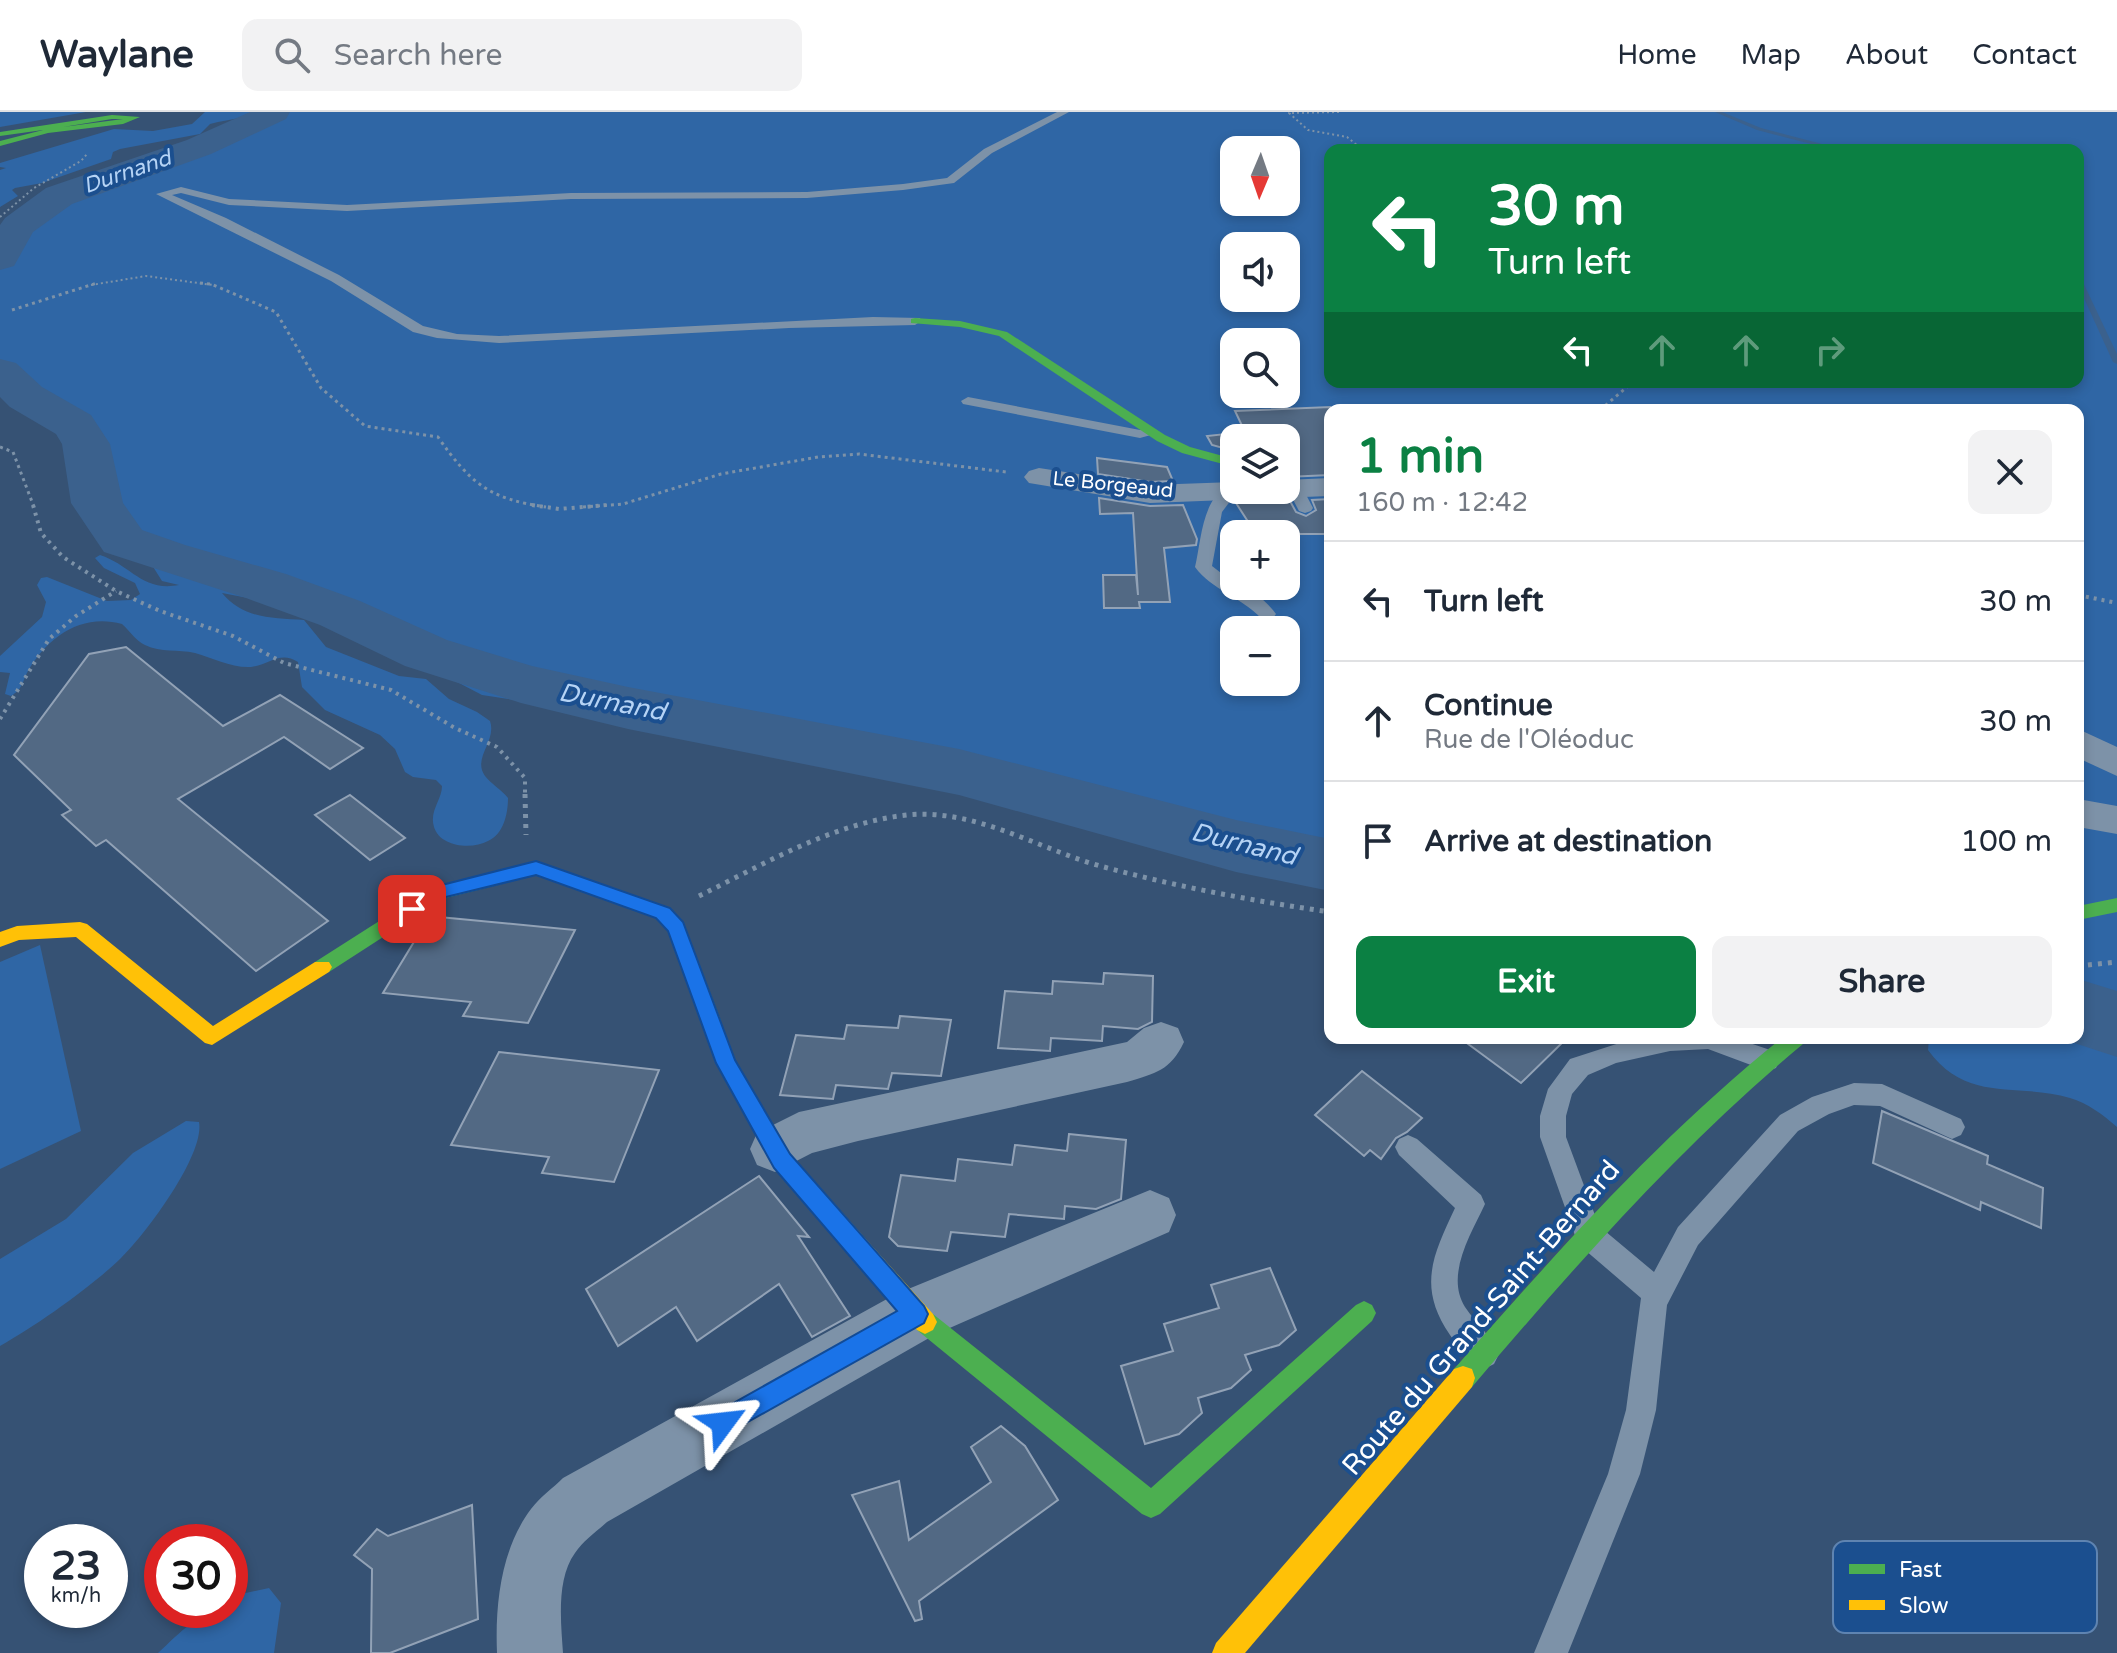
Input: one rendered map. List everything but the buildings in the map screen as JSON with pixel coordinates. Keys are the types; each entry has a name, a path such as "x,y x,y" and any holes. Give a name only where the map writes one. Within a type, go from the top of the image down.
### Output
{"street":[{"path":"0,134 118,116 136,117 123,122 48,131 0,144"},
{"path":"915,321 960,324 1003,334 1151,433 1220,470"},
{"name":"Le Borgeaud","path":"1039,477 1150,494 1220,479"},
{"path":"1300,488 1324,479"},
{"name":"Le Borgeaud","path":"1300,490 1324,488"},
{"path":"2084,745 2117,763"},
{"path":"2084,814 2117,820"},
{"path":"0,940 17,933 80,929 212,1037 437,893 536,868 663,913 676,927 726,1063 779,1155 916,1314 1151,1505 1364,1313"},
{"path":"779,1155 799,1134 1127,1062 1149,1055 1161,1042"},
{"name":"Route du Grand-Saint-Bernard","path":"1226,1653 1588,1235 1671,1146 1728,1091 1788,1044"},
{"path":"530,1653 528,1604 536,1571 552,1532 585,1500 916,1314 1150,1215"}],"lane":[{"path":"915,321 813,322 516,338 432,335 335,278 222,220 161,194 181,190 229,202 347,208 571,196 807,195 903,187 950,181 988,151 1064,112"},
{"path":"968,401 1069,423 1151,433"},
{"path":"1220,501 1212,516 1209,549 1203,567 1217,579 1254,600 1267,614"},
{"path":"1657,1293 1588,1235 1553,1137 1553,1116 1561,1089 1579,1067 1614,1053 1659,1044"},
{"path":"1725,1044 1767,1060"},
{"path":"1551,1653 1624,1474 1641,1410 1649,1331 1657,1293 1688,1236 1789,1123 1821,1105 1854,1094 1882,1095 1952,1127"},
{"path":"1408,1147 1471,1204 1448,1258 1443,1290 1455,1323 1484,1354"}],"path":[{"path":"1339,112 1289,113 1308,130 1347,137 1356,144"},
{"path":"0,217 34,188 89,154 75,152"},
{"path":"12,310 99,282 146,276 211,284 276,312 321,388 365,426 438,437 463,473 510,502 559,509 623,504 721,474 818,457 859,454 1039,477"},
{"path":"1607,404 1626,388"},
{"path":"0,447 13,452 27,483 41,533 63,557 116,591 160,611 233,636 284,663 391,690 455,728 497,747 525,778 526,836 536,868"},
{"path":"0,719 15,699 40,649 66,621 116,591"},
{"path":"2084,596 2117,603"},
{"path":"663,913 839,833 909,815 952,817 1102,866 1324,911"},
{"path":"2084,965 2117,962"}],"shaded area":[{"path":"0,112 86,112 0,127"},
{"path":"205,112 2117,112 2117,1025 2084,1013 2084,404 1324,404 1324,867 1064,816 976,772 482,695 325,613 222,593 240,608 259,616 304,620 326,647 399,676 426,679 449,699 490,721 490,736 482,769 487,779 508,798 506,816 498,833 481,844 465,846 443,839 437,834 433,821 442,786 436,780 413,777 405,772 395,749 380,735 325,710 302,687 298,662 286,657 257,666 236,666 195,653 151,647 139,641 122,624 93,622 80,625 56,638 36,659 18,691 11,696 5,694 10,673 0,672 0,656 42,617 46,602 37,585 41,578 47,577 107,601 131,600 140,594 135,583 104,568 95,558 100,555 155,585 179,585 162,581 67,430 0,382 0,267 12,224 80,187 216,139 257,119 245,117 218,122 210,124 200,134 120,149 113,152 111,159 42,183 15,188 12,190 18,196 0,207 0,170 6,168 0,167 0,163 114,129 153,131 192,124"},
{"path":"40,945 81,1131 0,1169 0,962"},
{"path":"2084,1027 2117,1038 2117,1127 2077,1100 1976,1085 1943,1067 1928,1050 1928,1044 2084,1044"},
{"path":"186,1121 199,1122 193,1154 171,1194 144,1232 121,1258 94,1281 0,1346 0,1259 66,1219 133,1153"},
{"path":"269,1588 281,1603 274,1653 158,1653 186,1628 248,1628 248,1592"}],"waterway":[{"name":"Durnand","path":"0,258 18,226 59,196 199,147 275,112"},
{"path":"1718,112 1759,129 1818,144"},
{"path":"2084,291 2117,362"},
{"name":"Durnand","path":"0,372 26,397 74,425 86,444 97,503 123,541 166,557 266,586 340,613 426,653 521,683 628,708 959,772 1236,846 1324,864"},
{"name":"Durnand","path":"2084,1014 2117,1024"}],"traffic: fast":[{"path":"0,134 112,117 136,117 123,122 48,131 0,144"},
{"path":"915,321 960,324 1003,334 1161,438 1186,450 1220,459"},
{"path":"322,967 437,893 536,868 663,913 676,927 711,1021"},
{"path":"2084,912 2117,905"},
{"path":"1463,1378 1621,1200 1705,1116 1789,1044"},
{"path":"925,1322 1151,1505 1364,1313"}],"traffic: slow":[{"path":"0,940 17,933 80,929 212,1037 322,967"},
{"path":"711,1021 726,1063 782,1161 925,1322"},
{"path":"1226,1653 1463,1378"}],"route":[{"path":"412,909 437,893 536,868 663,913 676,927 726,1063 782,1161 916,1314 723,1423"}]}
